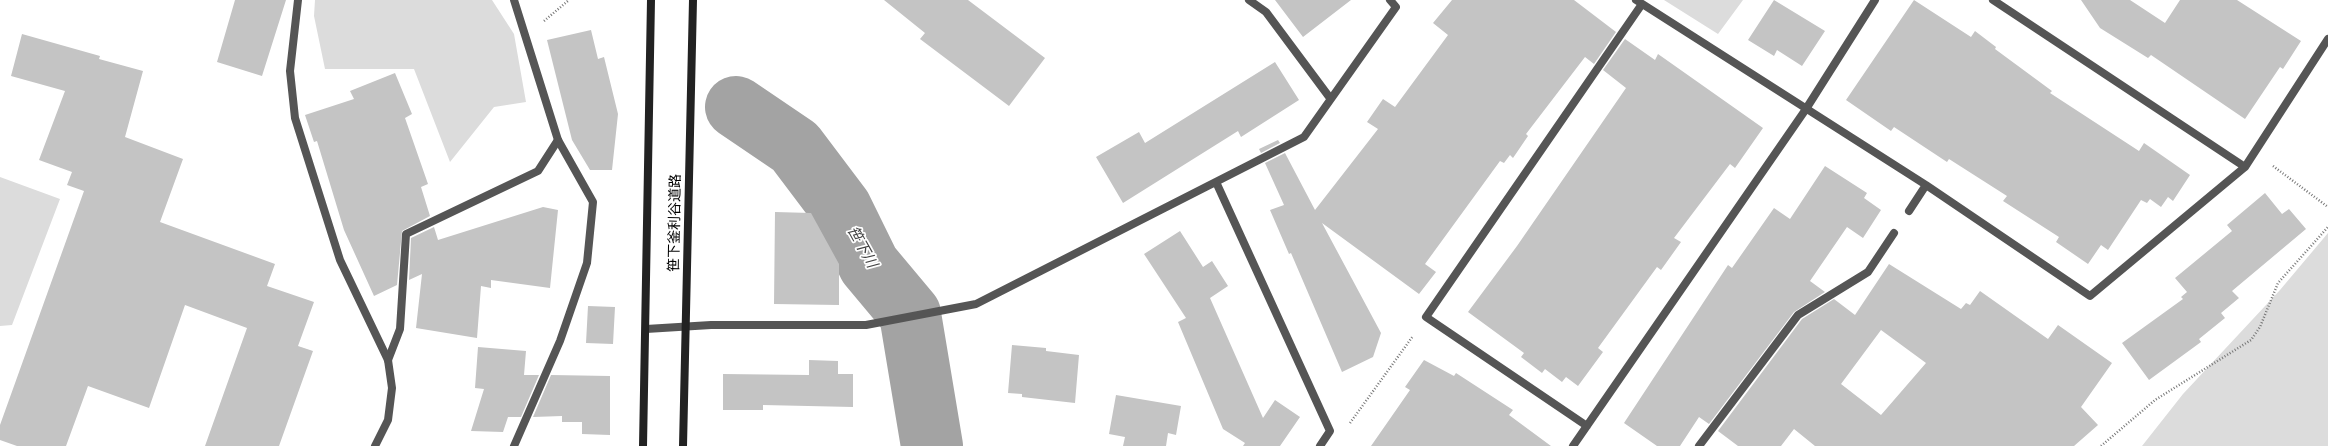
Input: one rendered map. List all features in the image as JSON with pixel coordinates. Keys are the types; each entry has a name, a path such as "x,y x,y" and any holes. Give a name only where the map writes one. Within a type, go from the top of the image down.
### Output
{"street":[{"path":"298,0 290,71 295,118 340,260 388,360 392,388 388,420 375,446"},
{"path":"514,0 558,140 593,202 587,263 560,342 514,446"},
{"name":"笹下釜利谷道路","path":"643,446 651,0"},
{"name":"笹下釜利谷道路","path":"683,446 693,0"},
{"path":"1249,0 1266,12 1330,98"},
{"path":"646,329 711,325 866,325 976,304 1304,137 1330,98 1396,7 1390,0"},
{"path":"1573,446 1806,109 1876,0"},
{"path":"1993,0 2245,167"},
{"path":"1587,426 1426,317 1639,2 1926,185 2090,296 2245,167 2328,39"},
{"path":"388,360 400,329 406,234 538,171 558,140"},
{"path":"1216,182 1330,431 1320,446"},
{"path":"1909,211 1926,185"},
{"path":"1699,446 1798,315 1868,272 1894,233"}],"path":[{"path":"526,37 569,0"},
{"path":"2255,152 2328,207"},
{"path":"2101,446 2155,400 2251,340 2260,326 2278,283 2328,227"},
{"path":"1330,431 1347,427 1426,317"}],"shaded area":[{"path":"315,0 492,0 514,34 526,102 494,107 450,162 414,69 325,69 314,16"},
{"path":"1664,0 1743,0 1718,34"},
{"path":"0,177 60,199 12,325 0,326"},
{"path":"2328,233 2328,446 2142,446 2183,394 2280,290"}],"building":[{"path":"235,0 286,0 262,76 217,62"},
{"path":"884,0 968,0 1045,58 1009,106 920,39 925,33"},
{"path":"1275,0 1351,0 1303,37"},
{"path":"1452,0 1574,0 1616,32 1594,64 1585,57 1526,134 1528,136 1513,158 1510,155 1504,163 1500,161 1425,264 1436,272 1419,294 1322,223 1381,333 1373,357 1342,372 1291,253 1289,254 1270,210 1284,205 1265,163 1285,153 1315,210 1378,129 1367,122 1383,99 1395,107 1448,35 1433,23"},
{"path":"1774,0 1825,31 1802,66 1777,50 1774,56 1748,40"},
{"path":"1914,0 1971,37 1975,31 1996,47 1995,49 2052,91 2050,93 2139,151 2144,143 2190,175 2173,201 2168,197 2161,207 2150,199 2147,203 2141,200 2108,250 2101,245 2088,264 2056,242 2059,237 2003,201 2007,196 1949,159 1947,162 1894,127 1891,131 1846,100"},
{"path":"2081,0 2130,0 2165,23 2180,0 2237,0 2301,41 2283,69 2280,67 2245,119 2151,55 2148,58 2100,28"},
{"path":"591,30 598,59 604,57 618,114 612,170 590,170 572,140 547,40"},
{"path":"22,34 100,56 99,59 143,71 125,137 183,159 160,222 275,264 267,286 314,302 298,346 313,351 279,446 205,446 247,328 185,305 149,408 88,386 66,446 17,446 0,440 0,425 84,191 67,185 72,172 39,160 65,91 11,76"},
{"path":"1625,39 1655,60 1658,54 1763,128 1735,168 1730,164 1674,238 1681,242 1661,270 1657,267 1598,348 1603,352 1578,386 1566,377 1562,382 1545,369 1542,373 1521,357 1524,353 1468,312 1517,246 1626,88 1603,70"},
{"path":"1275,62 1299,100 1241,137 1238,131 1123,203 1096,157 1139,132 1145,143"},
{"path":"395,73 412,114 405,118 428,184 421,187 430,216 402,231 397,285 374,296 344,230 317,141 314,142 305,115 354,99 350,91"},
{"path":"1278,140 1280,143 1261,153 1259,149"},
{"path":"1825,166 1867,193 1864,198 1881,210 1863,238 1847,227 1810,281 1825,292 1794,312 1709,424 1699,417 1680,446 1657,446 1624,423 1728,265 1732,268 1774,208 1790,219"},
{"path":"2265,193 2282,214 2289,209 2306,229 2232,291 2239,298 2221,313 2225,318 2199,339 2201,342 2149,380 2122,343 2183,299 2181,297 2187,292 2175,278 2232,231 2227,225"},
{"path":"543,207 558,210 550,288 491,280 491,288 481,286 477,338 416,328 422,274 409,280 411,238 434,227 438,240"},
{"path":"775,212 811,213 839,264 839,305 774,304"},
{"path":"1180,231 1203,267 1212,261 1228,286 1210,298 1263,418 1275,400 1300,417 1280,446 1243,446 1245,443 1223,429 1178,322 1186,318 1144,254"},
{"path":"1889,264 1961,309 1966,303 1970,305 1980,291 2048,339 2058,325 2112,363 2081,407 2098,425 2074,446 1815,446 1794,429 1781,446 1738,446 1718,431 1802,319 1834,299 1855,315","holes":["1881,330 1926,363 1881,415 1841,384"]},
{"path":"588,306 615,307 613,344 586,343"},
{"path":"1012,345 1046,348 1046,351 1079,355 1075,403 1022,397 1022,394 1008,393"},
{"path":"478,347 526,351 524,375 539,375 521,417 508,417 503,432 471,431 484,389 475,388"},
{"path":"809,360 838,361 838,374 853,374 853,407 763,405 763,410 723,410 723,374 809,375"},
{"path":"1424,360 1454,376 1456,373 1513,410 1509,415 1551,446 1371,446 1410,390 1405,387"},
{"path":"551,375 610,376 610,435 582,434 582,422 562,422 562,416 533,417"},
{"path":"1116,395 1181,406 1176,435 1168,433 1166,446 1123,446 1125,437 1109,434"}],"waterway":[{"name":"笹下川","path":"736,107 795,147 841,208 869,265 910,314 932,446"}]}
